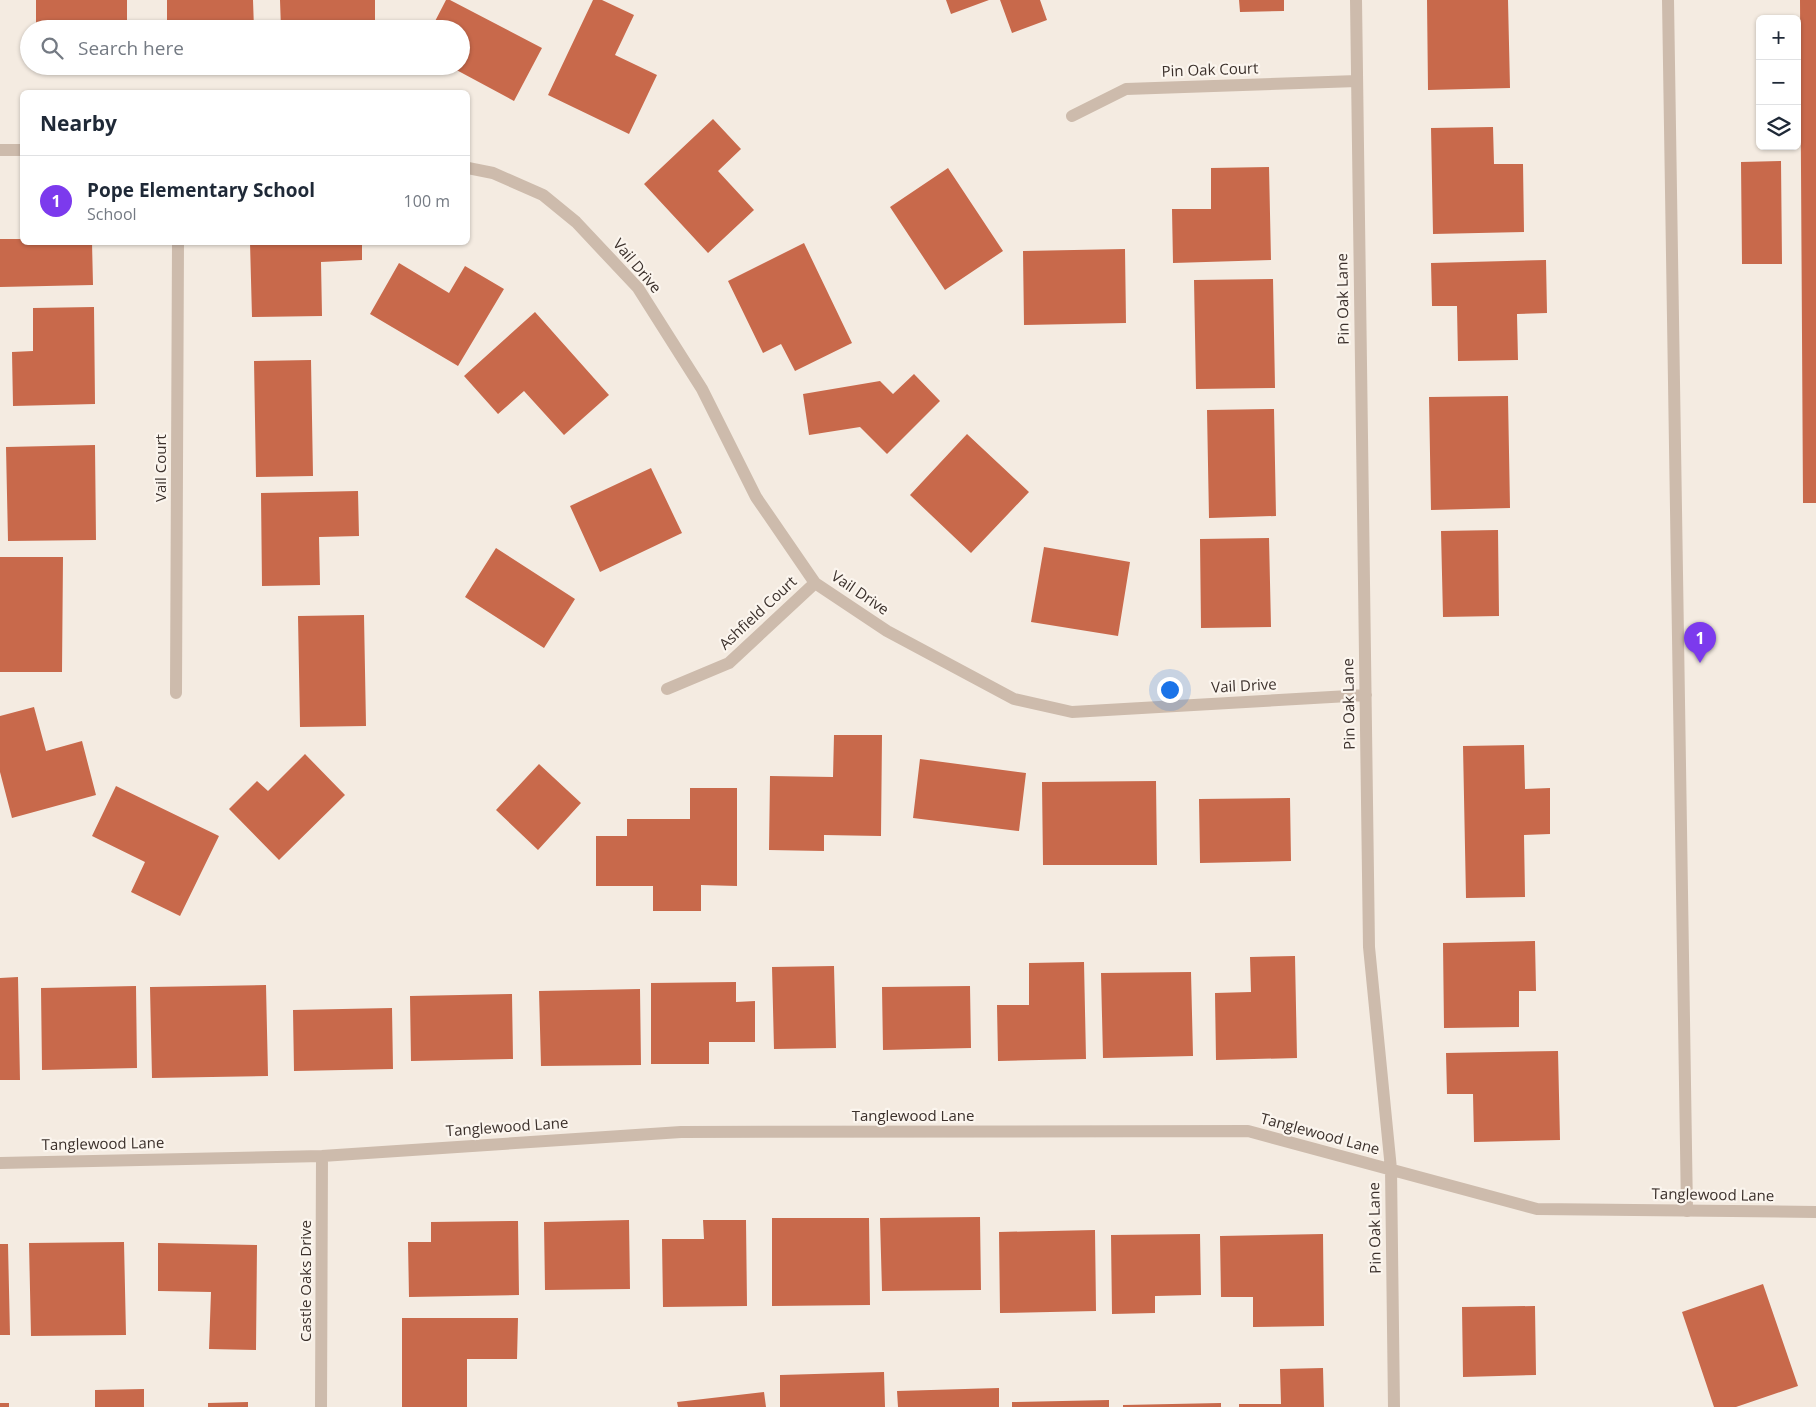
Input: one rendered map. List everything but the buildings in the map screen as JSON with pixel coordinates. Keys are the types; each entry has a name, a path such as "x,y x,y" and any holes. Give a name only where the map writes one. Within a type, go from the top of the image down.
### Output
{"street":[{"name":"Pin Oak Lane","path":"1356,0 1369,947 1391,1169 1394,1407"},
{"path":"1668,0 1688,1211"},
{"name":"Pin Oak Court","path":"1072,116 1126,89 1356,81"},
{"path":"0,150 20,150"},
{"name":"Vail Drive","path":"470,168 493,173 543,195 576,222 638,288 702,389 756,497 815,583 886,631 1014,699 1072,712 1366,695"},
{"name":"Vail Court","path":"176,693 178,245"},
{"name":"Ashfield Court","path":"667,689 729,663 815,583"},
{"name":"Tanglewood Lane","path":"0,1163 322,1156 681,1132 1248,1131 1536,1209 1816,1212"},
{"name":"Castle Oaks Drive","path":"321,1407 322,1156"}],"place":[{"name":"Pope Elementary School","path":"1700,663"}]}
